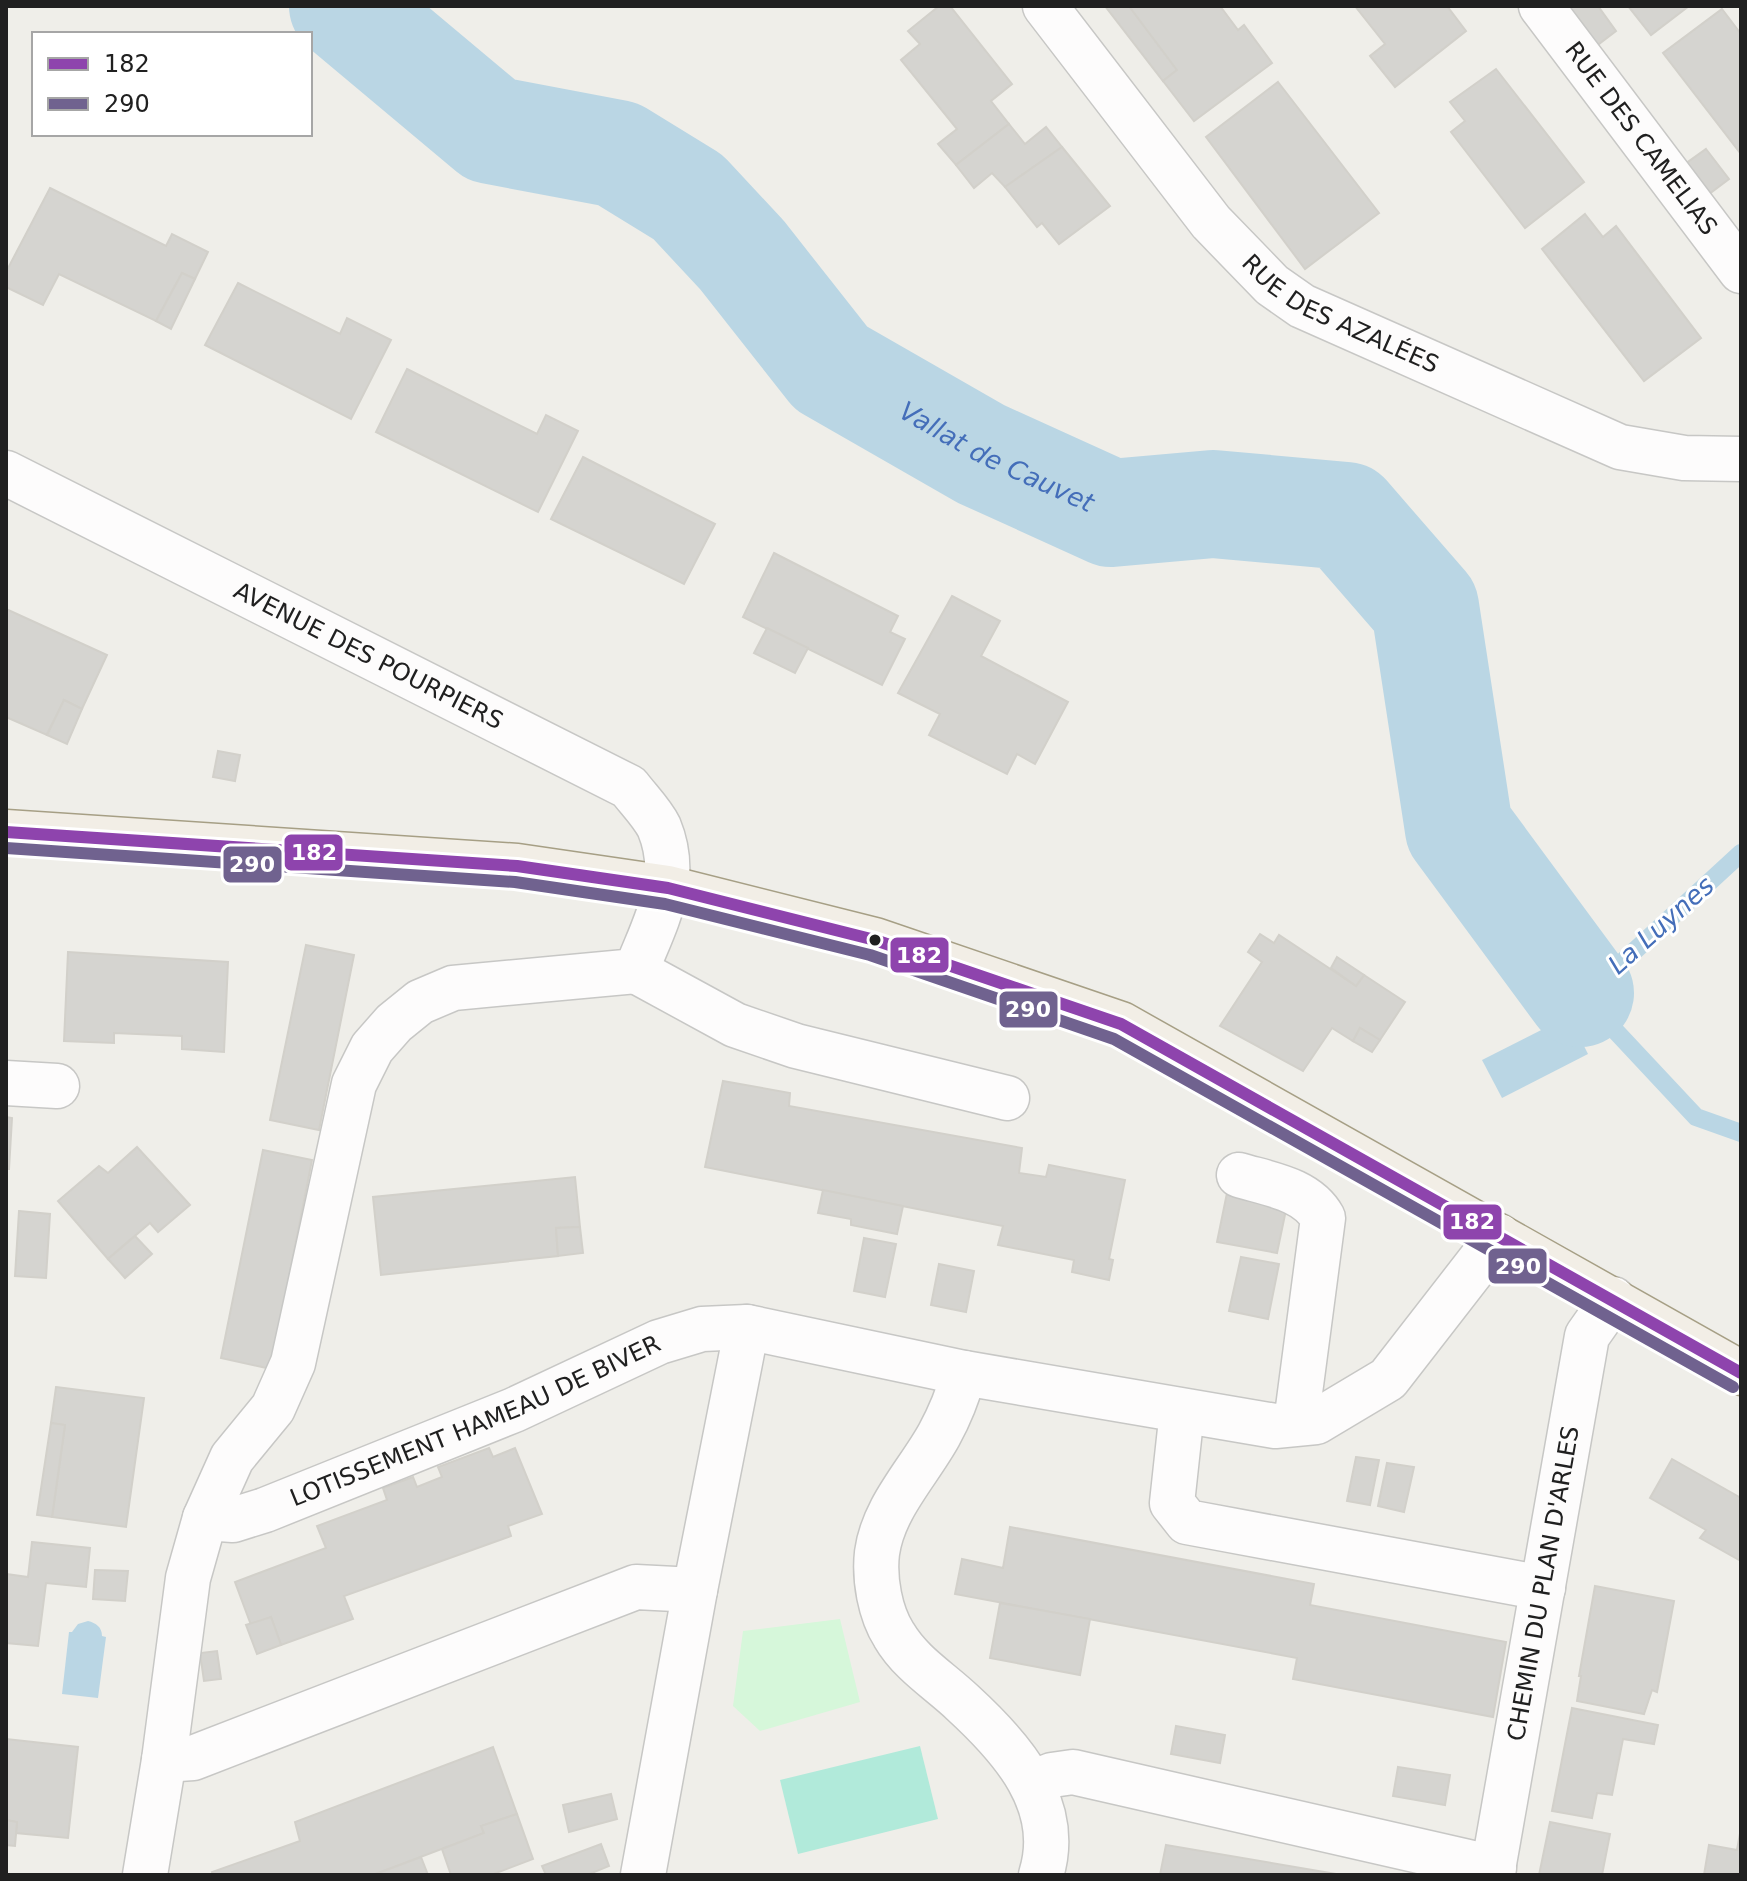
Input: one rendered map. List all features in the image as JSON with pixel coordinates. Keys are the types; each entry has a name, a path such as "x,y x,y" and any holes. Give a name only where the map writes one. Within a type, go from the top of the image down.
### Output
{"main road":[{"path":"6,832 517,866 668,888 875,940 1121,1024 1741,1373"}],"street":[{"name":"RUE DES AZALÉES","path":"1045,6 1211,222 1247,262 1302,306 1620,447 1684,458 1741,459"},
{"name":"RUE DES CAMELIAS","path":"1541,6 1741,271"},
{"name":"AVENUE DES POURPIERS","path":"6,473 629,787 658,825 668,860 668,888"},
{"path":"636,971 668,888"},
{"path":"145,1875 188,1578 205,1518 232,1458 273,1408 293,1363 354,1084 372,1048 394,1023 420,1002 453,988 636,971 735,1025 796,1046 1007,1098"},
{"path":"6,1083 57,1086"},
{"path":"1239,1175 1296,1193 1316,1204 1323,1218 1296,1423"},
{"name":"LOTISSEMENT HAMEAU DE BIVER","path":"205,1518 233,1520 265,1510 514,1410 659,1342 702,1329 747,1327 964,1373 1275,1426 1316,1422 1388,1379 1499,1236"},
{"name":"CHEMIN DU PLAN D'ARLES","path":"1493,1871 1587,1336 1613,1299"},
{"path":"643,1875 747,1327"},
{"path":"964,1373 955,1404 939,1435 891,1511 877,1552 878,1591 893,1634 917,1664 963,1702 1002,1742 1032,1783 1046,1825 1047,1854 1041,1875"},
{"path":"1182,1411 1172,1503 1187,1522 1543,1588"},
{"path":"164,1760 193,1758 636,1587 695,1590"},
{"path":"1032,1783 1052,1775 1073,1772 1493,1871"}],"green space":[{"path":"840,1619 860,1702 760,1731 733,1706 743,1631"},
{"path":"920,1746 938,1819 798,1854 780,1780"}],"water":[{"path":"1569,1016 1588,1054 1502,1098 1482,1060"},
{"path":"88,1621 98,1626 102,1636 106,1637 98,1698 62,1694 69,1632 78,1624"}],"building":[{"path":"939,6 950,6 1012,84 991,101 1009,124 956,165 938,144 957,129 901,60 920,44 908,31"},
{"path":"1105,6 1129,6 1177,70 1163,81"},
{"path":"1129,6 1220,6 1238,30 1244,25 1272,63 1194,121 1163,81 1177,70"},
{"path":"1355,6 1447,6 1466,31 1395,87 1370,56 1385,44"},
{"path":"1564,6 1598,6 1616,31 1595,47"},
{"path":"1628,6 1689,6 1651,35"},
{"path":"1722,9 1741,34 1741,154 1663,53"},
{"path":"1496,69 1584,182 1525,228 1451,132 1465,121 1450,102"},
{"path":"1278,82 1379,213 1305,269 1206,137"},
{"path":"1009,124 1025,144 1046,127 1062,147 1005,187 992,173 974,188 956,165"},
{"path":"1062,147 1110,206 1059,244 1042,223 1037,227 1005,187"},
{"path":"1706,149 1729,179 1709,194 1685,164"},
{"path":"50,188 166,246 172,234 208,252 195,279 182,273 156,321 59,274 43,305 6,287 6,272"},
{"path":"1585,214 1603,237 1616,226 1701,338 1644,381 1542,249"},
{"path":"182,273 195,279 171,329 156,321"},
{"path":"238,283 340,334 347,318 391,340 351,419 205,345"},
{"path":"407,369 537,434 546,415 578,431 538,512 376,432"},
{"path":"583,457 715,524 684,584 551,519"},
{"path":"774,553 898,616 890,632 905,639 882,685 743,617"},
{"path":"952,596 1000,621 981,656 1068,702 1035,764 1017,754 1007,774 929,735 940,714 898,693"},
{"path":"6,609 107,655 82,709 64,700 47,735 6,717"},
{"path":"767,628 808,648 795,673 754,653"},
{"path":"64,700 82,709 67,744 47,735"},
{"path":"218,751 240,755 235,781 213,777"},
{"path":"1260,934 1274,943 1279,935 1356,986 1364,975 1405,1002 1380,1040 1360,1028 1353,1041 1332,1028 1303,1071 1220,1026 1262,962 1248,952"},
{"path":"306,945 354,955 319,1130 270,1120"},
{"path":"68,952 228,962 224,1052 182,1049 182,1036 114,1033 114,1043 64,1041"},
{"path":"1337,957 1364,975 1356,986 1331,968"},
{"path":"1360,1028 1380,1040 1372,1052 1353,1041"},
{"path":"723,1081 790,1093 789,1106 1022,1148 1019,1173 1046,1177 1049,1165 1125,1180 1109,1259 1113,1260 1109,1280 1072,1272 1074,1260 998,1245 1003,1226 705,1167"},
{"path":"6,1117 12,1118 9,1169 6,1169"},
{"path":"137,1147 190,1205 158,1232 150,1223 108,1259 58,1201 99,1166 108,1173"},
{"path":"263,1150 312,1160 271,1369 221,1358"},
{"path":"575,1177 580,1227 556,1228 558,1256 381,1275 373,1197"},
{"path":"823,1190 903,1206 897,1234 851,1225 851,1219 818,1213"},
{"path":"1227,1193 1287,1205 1277,1253 1217,1242"},
{"path":"19,1211 50,1214 46,1278 15,1276"},
{"path":"580,1227 583,1253 558,1256 556,1228"},
{"path":"135,1236 152,1254 125,1278 108,1259"},
{"path":"864,1238 896,1244 885,1297 854,1291"},
{"path":"1241,1257 1279,1264 1268,1319 1229,1311"},
{"path":"939,1264 974,1271 966,1312 931,1305"},
{"path":"56,1387 144,1398 126,1527 52,1517 65,1425 51,1423"},
{"path":"51,1423 65,1425 52,1517 37,1515"},
{"path":"489,1448 493,1457 515,1448 542,1514 508,1526 511,1536 344,1596 353,1619 281,1645 271,1617 251,1625 235,1582 326,1548 317,1526 387,1500 383,1488 413,1477 417,1487 442,1477 438,1467"},
{"path":"1356,1457 1379,1460 1370,1505 1347,1501"},
{"path":"1672,1459 1741,1498 1741,1561 1700,1538 1706,1530 1650,1498"},
{"path":"1387,1463 1414,1467 1404,1512 1378,1506"},
{"path":"1010,1527 1314,1584 1310,1605 1506,1642 1493,1717 1293,1679 1297,1658 955,1594 962,1559 1003,1568"},
{"path":"32,1542 90,1548 86,1587 46,1583 38,1646 6,1643 6,1574 28,1577"},
{"path":"95,1570 128,1571 125,1601 93,1599"},
{"path":"1595,1586 1674,1601 1657,1692 1652,1690 1644,1714 1577,1701"},
{"path":"1000,1603 1090,1619 1080,1675 990,1658"},
{"path":"271,1617 281,1645 257,1654 246,1625"},
{"path":"217,1651 221,1679 204,1681 200,1653"},
{"path":"1572,1708 1658,1725 1654,1744 1623,1739 1612,1795 1597,1793 1592,1818 1552,1811"},
{"path":"1176,1726 1225,1735 1220,1763 1171,1754"},
{"path":"6,1739 78,1747 68,1838 16,1833 17,1822 6,1820"},
{"path":"493,1747 517,1814 481,1826 484,1833 373,1875 213,1875 212,1872 300,1841 295,1822"},
{"path":"1398,1767 1450,1775 1445,1805 1393,1796"},
{"path":"611,1794 617,1819 569,1832 563,1805"},
{"path":"517,1814 533,1859 491,1875 451,1875 442,1849 484,1833 481,1826"},
{"path":"6,1820 17,1822 15,1846 6,1845"},
{"path":"1550,1822 1610,1834 1602,1875 1539,1875"},
{"path":"1741,1828 1741,1875 1704,1875 1709,1845 1737,1850"},
{"path":"601,1844 609,1866 587,1875 546,1875 542,1866"},
{"path":"1166,1845 1342,1875 1160,1875"},
{"path":"421,1857 428,1875 373,1875"}],"waterway":[{"name":"Vallat de Cauvet","path":"343,6 491,130 618,154 688,197 742,255 831,368 981,454 1111,513 1213,504 1346,516 1425,607 1459,829 1580,993"},
{"name":"La Luynes","path":"1741,853 1617,967 1580,993 1696,1117 1741,1133"}],"transit line":[{"name":"182","path":"6,832 517,866 668,888 875,940 1121,1024 1741,1373"},
{"name":"290","path":"6,848 515,882 665,904 870,955 1114,1039 1733,1387"}]}
